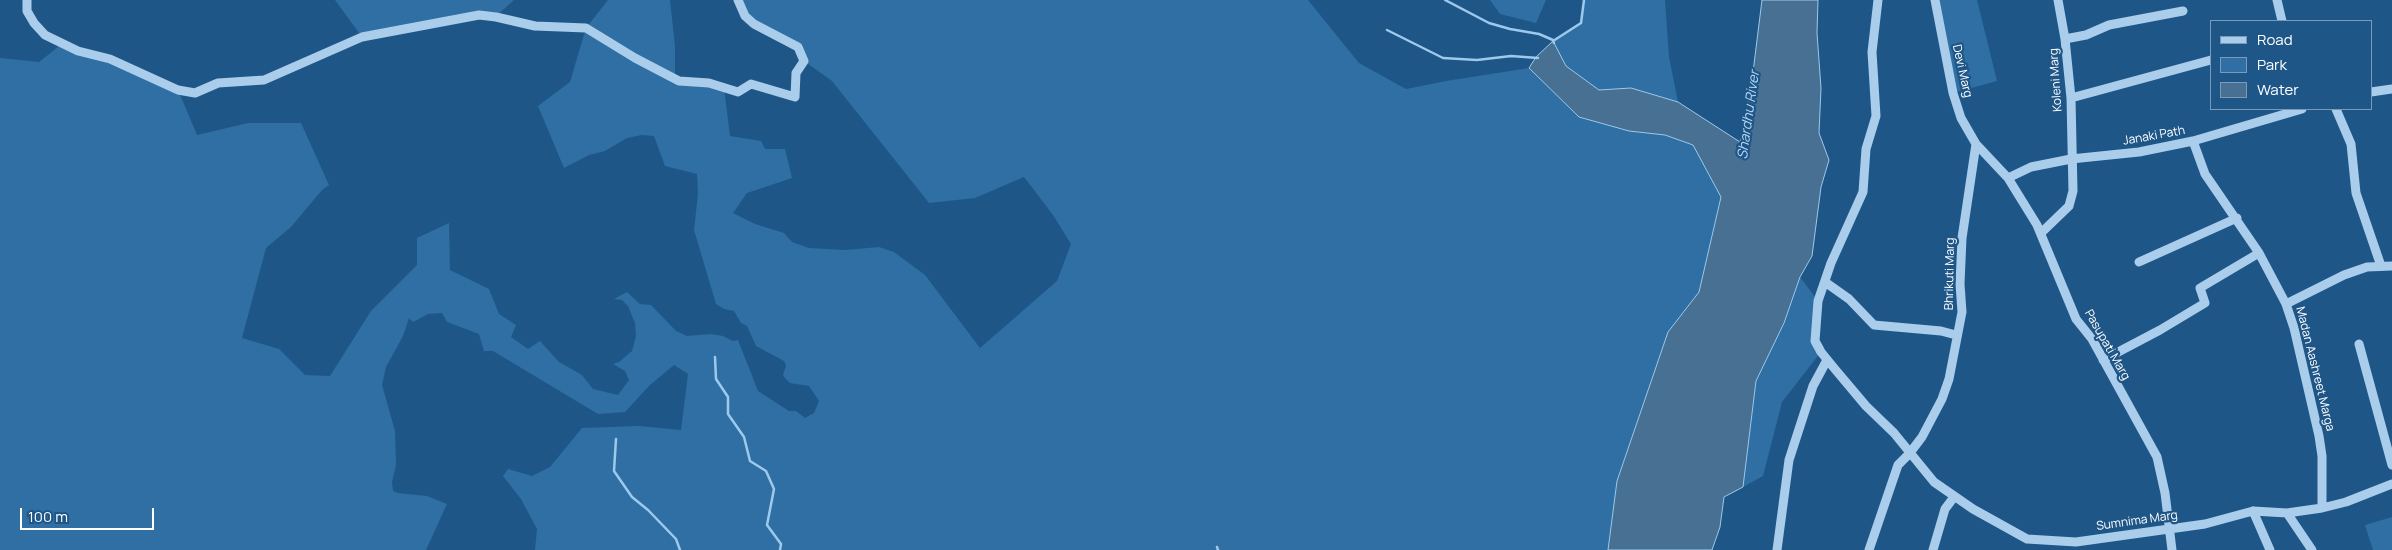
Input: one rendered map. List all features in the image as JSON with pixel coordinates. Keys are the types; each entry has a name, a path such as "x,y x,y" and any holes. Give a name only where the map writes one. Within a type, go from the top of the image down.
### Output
{"street":[{"path":"27,0 27,10 34,24 45,35 78,51 110,59 178,90 195,93 218,83 264,80 362,38 479,15 535,26 586,28 635,58 679,81 709,83 738,92 751,84 796,97 796,73 804,61 798,47 754,24 745,16 738,0"},
{"name":"Sumnima Marg","path":"1878,0 1872,52 1876,116 1866,149 1863,192 1831,262 1818,301 1815,341 1827,360 1866,406 1894,433 1934,482 1954,497 2010,531 2027,539 2076,542 2205,524 2253,511 2287,512 2322,508 2346,502 2392,484"},
{"name":"Devi Marg","path":"1935,0 1952,93 1961,118 1976,144 2008,178"},
{"name":"Koleni Marg","path":"2041,233 2069,206 2073,191 2071,98 2065,39 2058,0"},
{"path":"2277,0 2282,20"},
{"path":"2065,39 2086,34 2109,25 2183,11"},
{"path":"2071,98 2210,60"},
{"path":"2372,92 2392,89"},
{"name":"Janaki Path","path":"2008,178 2031,167 2071,159 2139,152 2193,141 2299,110"},
{"path":"2336,110 2351,144 2356,193 2380,266"},
{"name":"Madan Aashreet Marga","path":"2193,141 2205,174 2237,218 2259,253 2286,304 2294,328 2320,436 2322,508"},
{"name":"Bhrikuti Marg","path":"1869,550 1898,465 1910,454 1929,425 1942,399 1948,379 1962,312 1960,284 1962,238 1976,144"},
{"name":"Pasupati Marg","path":"2008,178 2041,233 2076,319 2103,360 2157,457 2165,493 2172,550"},
{"path":"2139,262 2237,218"},
{"path":"2103,360 2160,330 2205,302 2200,288 2259,253"},
{"path":"2286,304 2344,275 2367,267 2392,266"},
{"path":"1825,282 1849,299 1874,325 1941,331 1956,335"},
{"path":"2359,344 2392,465"},
{"path":"1777,550 1789,460 1813,386 1827,360"},
{"path":"1933,550 1945,509 1954,497"},
{"path":"2253,511 2270,550"},
{"path":"2287,512 2312,550"}],"green space":[{"path":"335,0 514,0 495,17 362,37"},
{"path":"608,0 670,0 675,46 675,78 724,88 730,136 761,141 765,149 785,149 792,178 747,193 733,213 755,224 784,233 792,242 809,248 845,250 879,247 894,252 925,275 980,348 1057,281 1071,244 1053,215 1024,177 975,198 929,203 832,81 804,61 798,47 754,24 738,0 1308,0 1359,63 1406,89 1529,68 1579,117 1629,131 1665,135 1694,145 1721,197 1699,292 1668,332 1617,481 1608,550 535,550 537,529 521,499 503,476 508,469 532,476 550,467 582,428 639,426 681,430 688,374 674,365 650,385 625,412 598,414 493,351 484,351 479,334 447,322 442,313 428,314 413,322 409,318 403,336 386,367 382,385 395,431 396,465 392,482 393,491 427,496 447,504 426,550 0,550 0,58 39,62 63,43 178,90 197,135 248,123 301,123 329,185 322,190 291,227 266,248 242,338 279,349 305,375 330,376 371,311 417,265 417,238 449,223 450,270 489,289 499,314 516,325 511,337 528,349 540,341 559,362 582,375 593,389 618,395 629,380 625,371 613,364 619,362 632,351 636,336 635,323 628,306 622,300 614,299 627,292 640,304 651,305 676,331 687,336 711,334 723,336 733,341 738,340 758,391 789,411 796,411 805,418 814,413 819,401 809,386 790,383 783,375 786,366 784,361 756,346 747,326 741,323 734,311 724,309 716,304 694,230 698,194 697,174 665,166 654,136 642,135 627,138 605,151 589,155 564,168 538,106 570,82 586,28"},
{"path":"1490,0 1546,0 1536,23 1500,14"},
{"path":"1584,0 1665,0 1669,57 1678,102 1631,88 1599,90 1566,66 1553,41 1581,23"},
{"path":"1935,0 1977,0 1997,81 1953,93"},
{"path":"1800,277 1818,301 1815,325 1821,352 1782,402 1763,476 1743,487 1756,381 1784,323"},
{"path":"2392,517 2392,550 2373,550 2365,525"}],"water":[{"name":"Shardhu River","path":"1762,0 1818,0 1817,33 1821,88 1819,133 1829,160 1821,187 1812,256 1800,277 1784,323 1756,381 1743,487 1724,497 1720,527 1712,550 1608,550 1617,481 1668,332 1699,292 1721,197 1693,145 1665,135 1629,131 1579,117 1529,68 1536,57 1553,41 1566,66 1599,90 1631,88 1678,102 1740,142 1752,80"}],"waterway":[{"path":"1445,0 1489,23 1539,34 1553,40"},
{"path":"1554,43 1553,41 1581,23 1584,0"},
{"path":"1387,30 1443,58 1477,60 1511,56 1538,58"},
{"path":"715,357 716,379 728,397 728,414 744,437 750,461 766,471 774,489 767,525 781,544 780,550"},
{"path":"616,439 614,471 632,497 648,510 676,539 680,550"}]}
